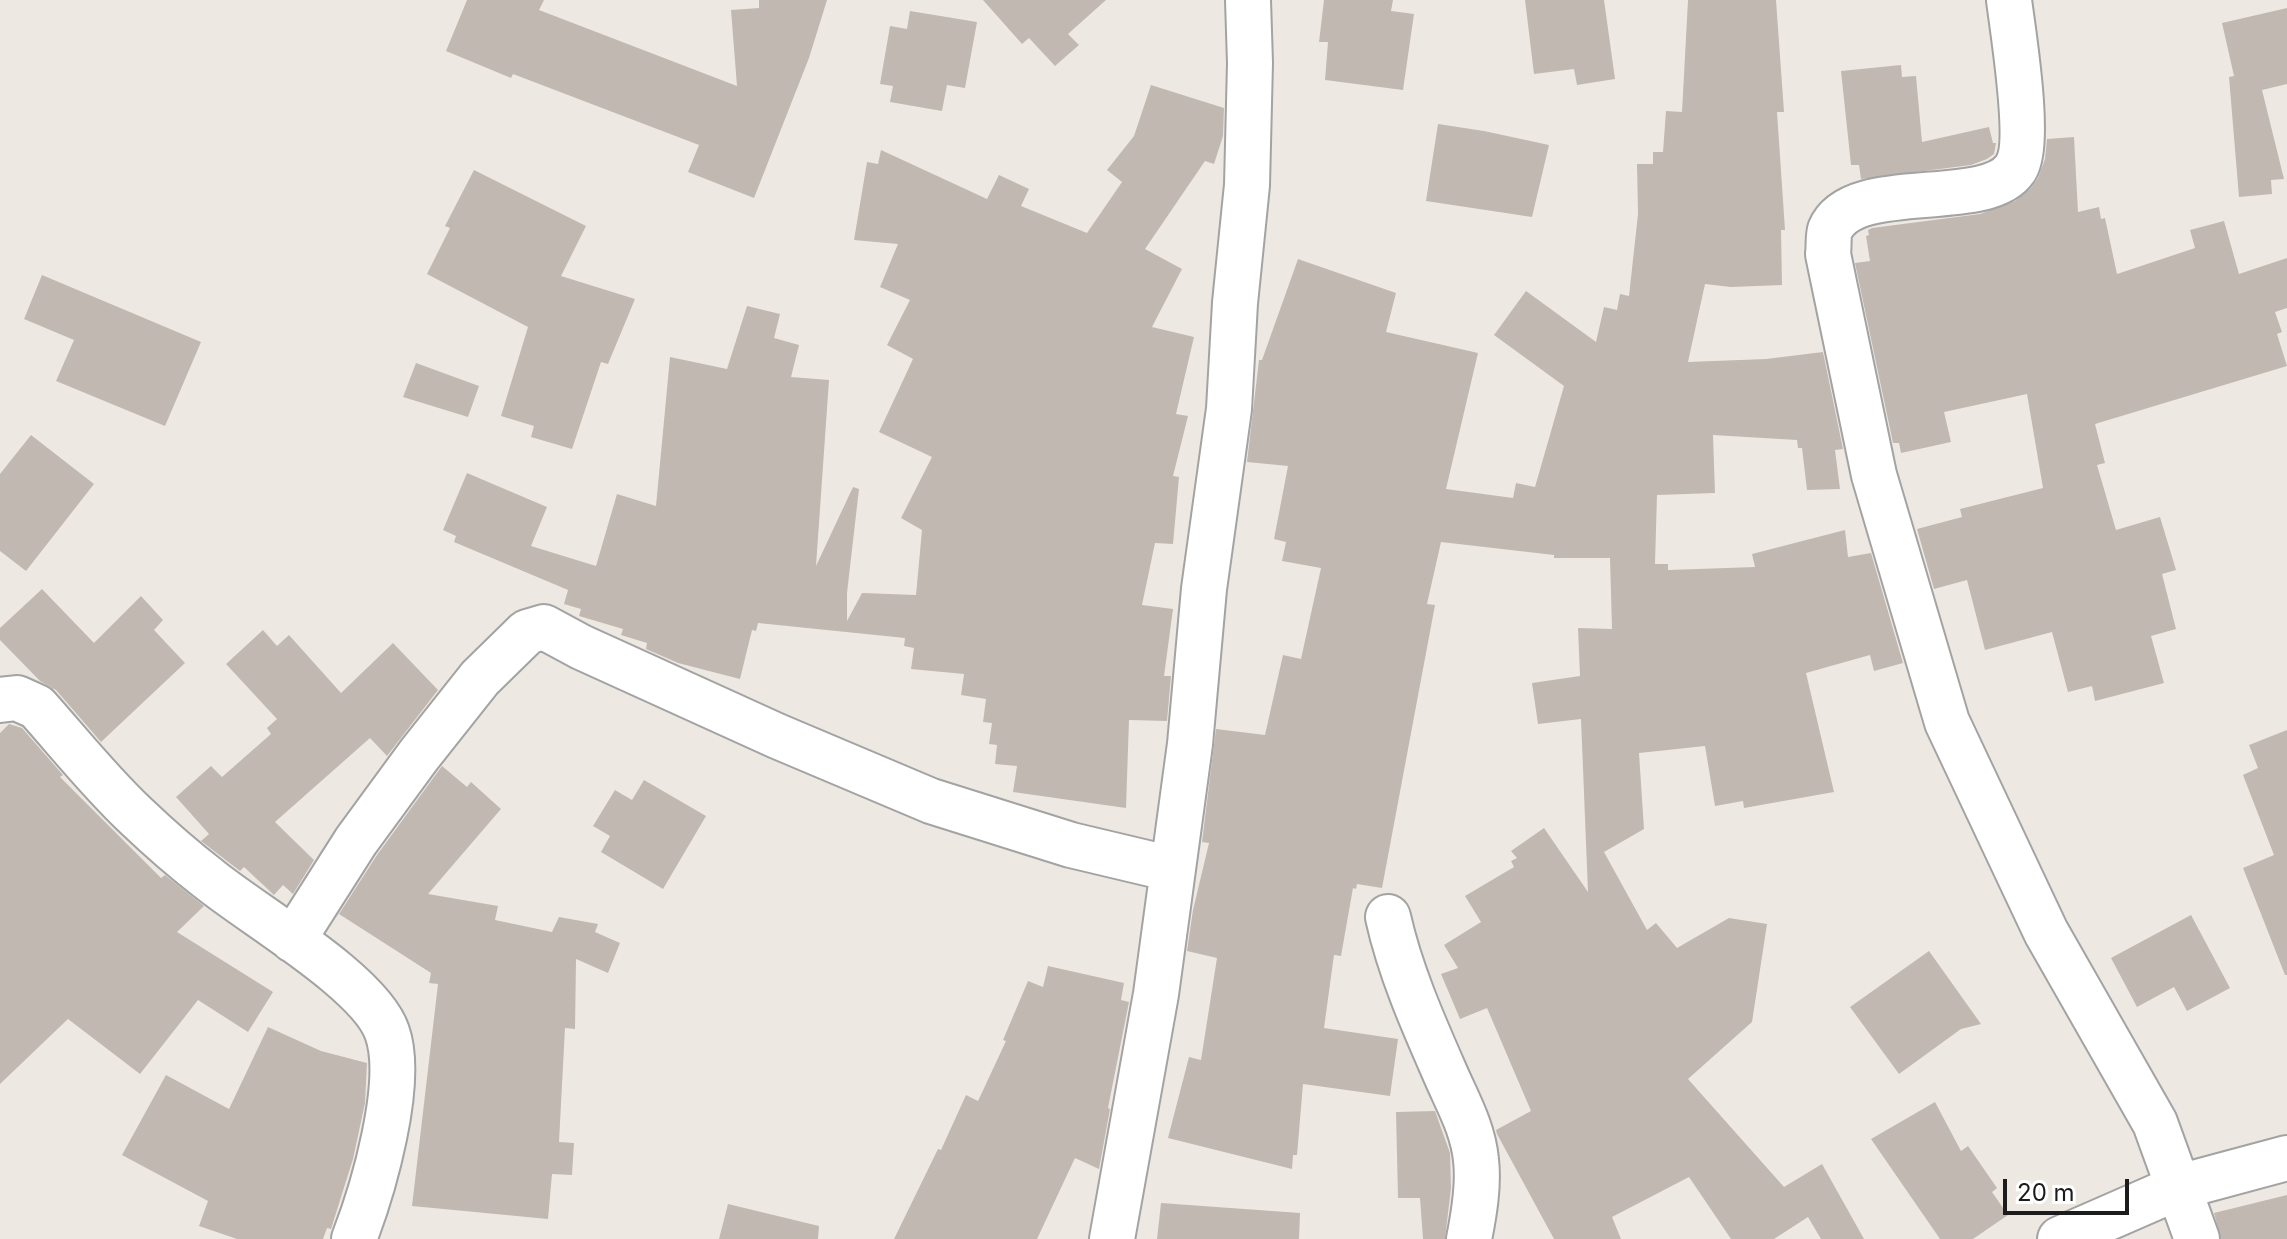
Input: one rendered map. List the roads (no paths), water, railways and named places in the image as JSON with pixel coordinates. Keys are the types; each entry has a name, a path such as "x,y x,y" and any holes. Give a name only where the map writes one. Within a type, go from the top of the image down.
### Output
{"street":[{"path":"1112,1239 1156,994 1190,744 1204,589 1229,409 1235,303 1247,185 1248,0"},
{"path":"2009,0 2021,87 2022,140 2016,168 2002,181 1974,190 1909,195 1849,211 1830,230 1828,254 1874,475 1947,722 2046,932 2155,1123 2197,1239"},
{"path":"293,940 356,841 480,678 527,632 544,627 581,647 777,736 931,801 1071,845 1172,869"},
{"path":"0,700 17,698 37,707 133,814 209,880 293,940 371,1002 388,1032 394,1076 372,1194 354,1239"},
{"path":"1388,917 1397,955 1473,1141 1476,1162 1474,1214 1469,1239"},
{"path":"2060,1239 2179,1187 2287,1158"}]}
